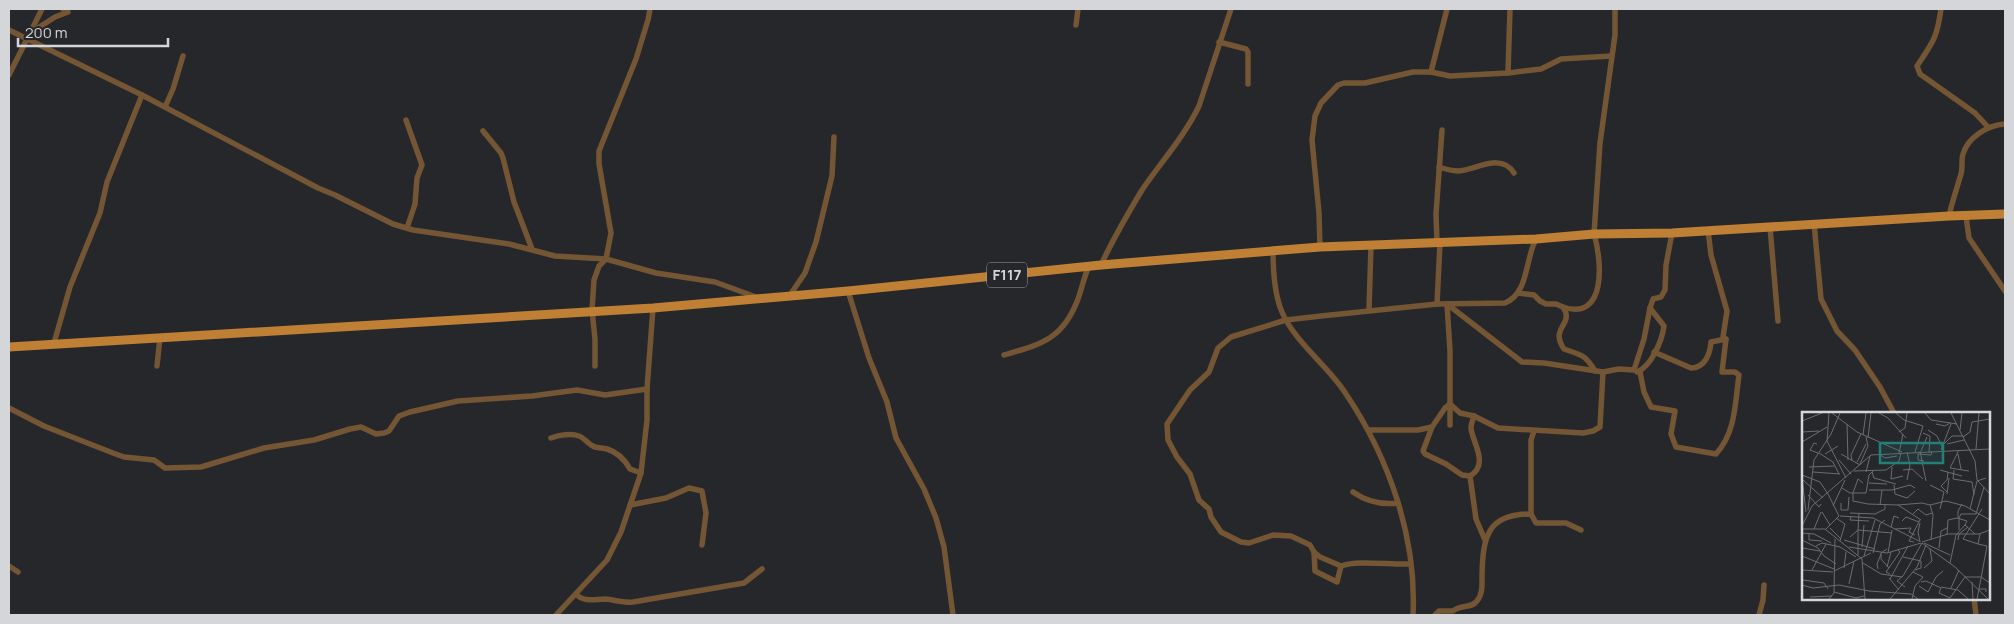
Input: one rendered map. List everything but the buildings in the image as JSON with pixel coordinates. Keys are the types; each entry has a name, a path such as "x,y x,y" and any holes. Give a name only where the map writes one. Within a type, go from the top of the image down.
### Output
{"main road":[{"name":"F117","path":"9,346 592,310 653,308 790,295 848,292 1089,266 1320,247 1536,239 1594,234 1672,233 1814,223 2005,214"}],"street":[{"path":"9,75 42,9"},
{"path":"29,36 55,17 68,12 63,9"},
{"path":"595,366 592,310 594,280 599,266 606,259 611,227 599,164 599,151 636,59 650,9"},
{"path":"1076,25 1078,9"},
{"path":"1101,265 1119,228 1192,120 1199,106 1231,9"},
{"path":"1431,72 1447,9"},
{"path":"1508,73 1510,9"},
{"path":"1518,293 1534,295 1546,304 1556,304 1573,310 1583,309 1589,305 1598,292 1598,248 1594,234 1600,143 1615,35 1615,9"},
{"path":"1941,9 1933,42 1917,66 1917,70 1975,113 1988,127"},
{"path":"9,30 29,36 318,188 393,224 532,249 555,256 606,259 656,273 715,282 759,298"},
{"path":"1219,42 1246,49 1248,52 1248,84"},
{"path":"165,107 173,89 183,56"},
{"path":"1320,247 1319,213 1312,140 1315,116 1321,103 1333,90 1344,83 1365,83 1412,72 1431,72 1450,76 1508,73 1541,69 1561,59 1611,56"},
{"path":"54,343 70,287 100,213 107,182 142,95"},
{"path":"406,120 422,165 417,178 416,204 407,228"},
{"path":"1949,216 1962,171 1962,155 1969,143 1988,127 2005,124"},
{"path":"1437,304 1438,242 1436,214 1442,130"},
{"path":"483,131 504,158 514,202 532,249"},
{"path":"790,295 805,273 816,242 832,176 834,137"},
{"path":"1439,166 1459,171 1488,163 1498,163 1511,168 1514,173"},
{"path":"1966,216 1969,238 2005,291"},
{"path":"1814,223 1821,299 1837,331 1855,350 1880,387 1893,412"},
{"path":"1770,227 1778,321"},
{"path":"1672,233 1666,265 1665,290 1660,297 1654,299 1650,308 1637,371 1651,407 1675,411 1671,434 1676,447 1716,454 1723,447 1731,428 1735,412 1739,375 1735,372 1722,372 1724,370 1726,339 1723,337 1723,331 1727,311 1711,255 1708,230"},
{"path":"1341,566 1337,582 1315,571 1314,552 1310,545 1292,536 1273,535 1249,543 1241,542 1222,532 1211,517 1209,509 1199,500 1190,474 1168,440 1167,424 1190,390 1209,372 1218,348 1232,337 1286,320 1437,304 1496,304 1513,300 1526,273 1531,248 1536,239"},
{"path":"1369,310 1371,246"},
{"path":"1273,251 1273,271 1277,295 1286,320 1297,336 1346,393 1368,430 1387,468 1402,519 1410,564 1413,615"},
{"path":"1004,354 1046,341 1058,333 1070,316 1089,266"},
{"path":"848,292 869,358 887,402 896,438 924,488 936,518 944,547 952,615"},
{"path":"1447,304 1522,362 1603,372 1619,369 1637,371"},
{"path":"1447,304 1450,425"},
{"path":"1563,307 1566,322 1559,332 1560,343 1564,349 1579,353 1587,359 1596,371"},
{"path":"556,615 607,560 621,532 641,473 647,420 647,389 653,308"},
{"path":"1637,371 1654,352 1664,326 1650,308"},
{"path":"157,366 160,337"},
{"path":"1654,352 1692,368 1698,368 1706,361 1711,342 1726,339"},
{"path":"1450,404 1460,413 1474,416 1498,428 1583,433 1593,431 1600,427 1603,372"},
{"path":"9,408 44,426 124,457 154,460 165,468 182,468 201,467 264,448 314,440 350,429 362,427 376,434 384,433 389,431 399,416 458,401 532,396 577,390 605,395 647,389"},
{"path":"1450,404 1432,427 1423,451 1425,454 1446,464 1462,475 1470,476"},
{"path":"1436,615 1439,612 1453,611 1458,606 1471,606 1477,602 1481,592 1485,540 1476,519 1470,476 1477,468 1480,458 1478,444 1472,434 1471,425 1474,416"},
{"path":"1368,430 1418,430 1432,427"},
{"path":"1534,431 1531,440 1531,514 1536,523 1566,523 1581,530"},
{"path":"551,438 559,435 580,436 596,448 606,448 617,454 626,461 630,469 641,473"},
{"path":"630,505 666,498 689,488 702,490 706,513 702,545"},
{"path":"1354,492 1372,502 1398,504"},
{"path":"1485,540 1497,522 1506,516 1531,514"},
{"path":"1314,552 1341,566 1349,563 1410,564"},
{"path":"9,566 18,572"},
{"path":"576,594 582,599 596,601 606,599 616,602 634,602 744,583 762,569"},
{"path":"1759,615 1764,585"},
{"path":"1974,599 1976,615"}]}
